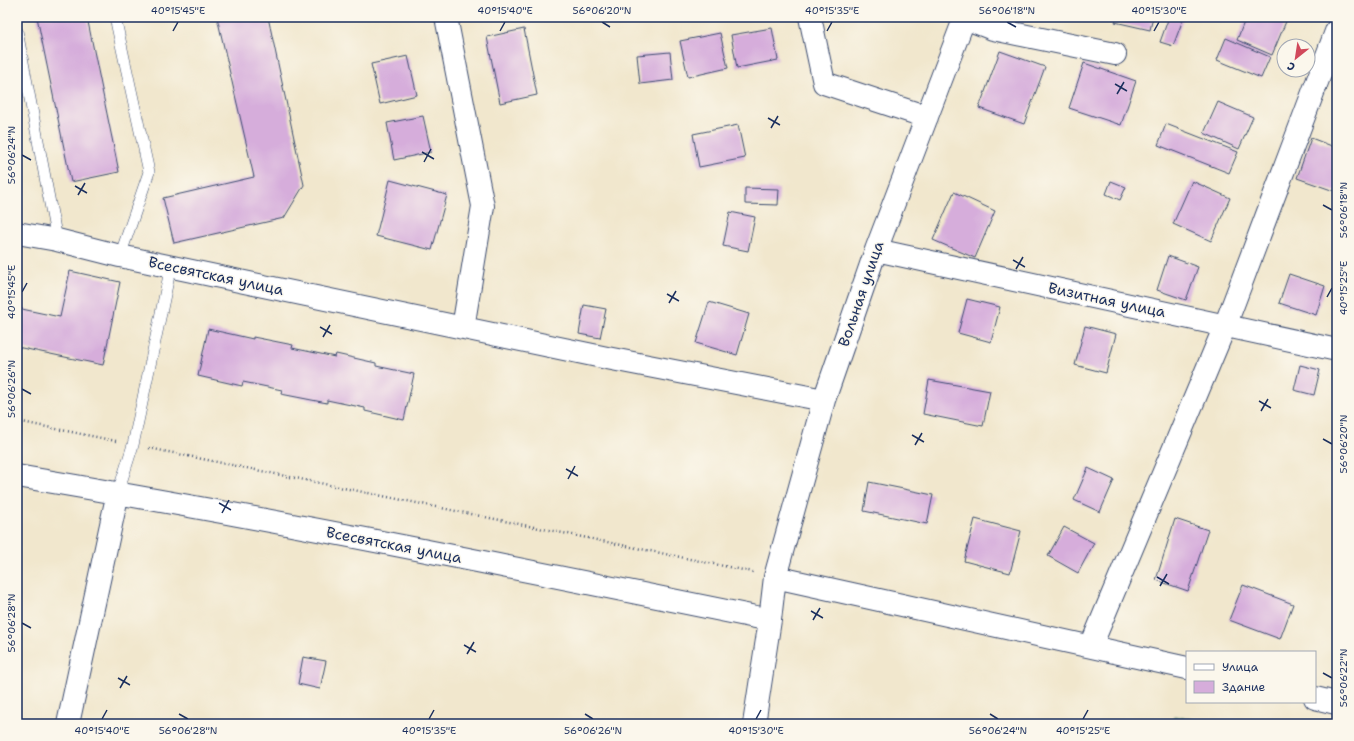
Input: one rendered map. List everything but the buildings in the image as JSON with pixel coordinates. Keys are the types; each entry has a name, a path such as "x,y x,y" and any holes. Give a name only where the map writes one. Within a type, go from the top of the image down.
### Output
{"street":[{"path":"446,17 484,206 463,328"},
{"path":"810,17 824,83 927,117"},
{"path":"965,17 993,29 1115,54"},
{"name":"Вольная улица","path":"754,724 775,577 824,400 876,250 965,17"},
{"path":"1091,646 1225,326 1337,29"},
{"name":"Всесвятская улица","path":"17,233 57,240 120,256 607,358 824,400"},
{"name":"Визитная улица","path":"876,250 1337,350"},
{"name":"Всесвятская улица","path":"17,476 118,492 394,544 770,620"},
{"path":"68,724 118,492"},
{"path":"775,577 1186,668"},
{"path":"1316,698 1336,703 1337,701"}],"lane":[{"path":"115,17 148,172 120,256"},
{"path":"17,31 57,240"},
{"path":"118,492 134,445 170,266"}],"path":[{"path":"17,421 775,577"}],"green space":[{"path":"1174,716 1215,724 1172,724"}]}
